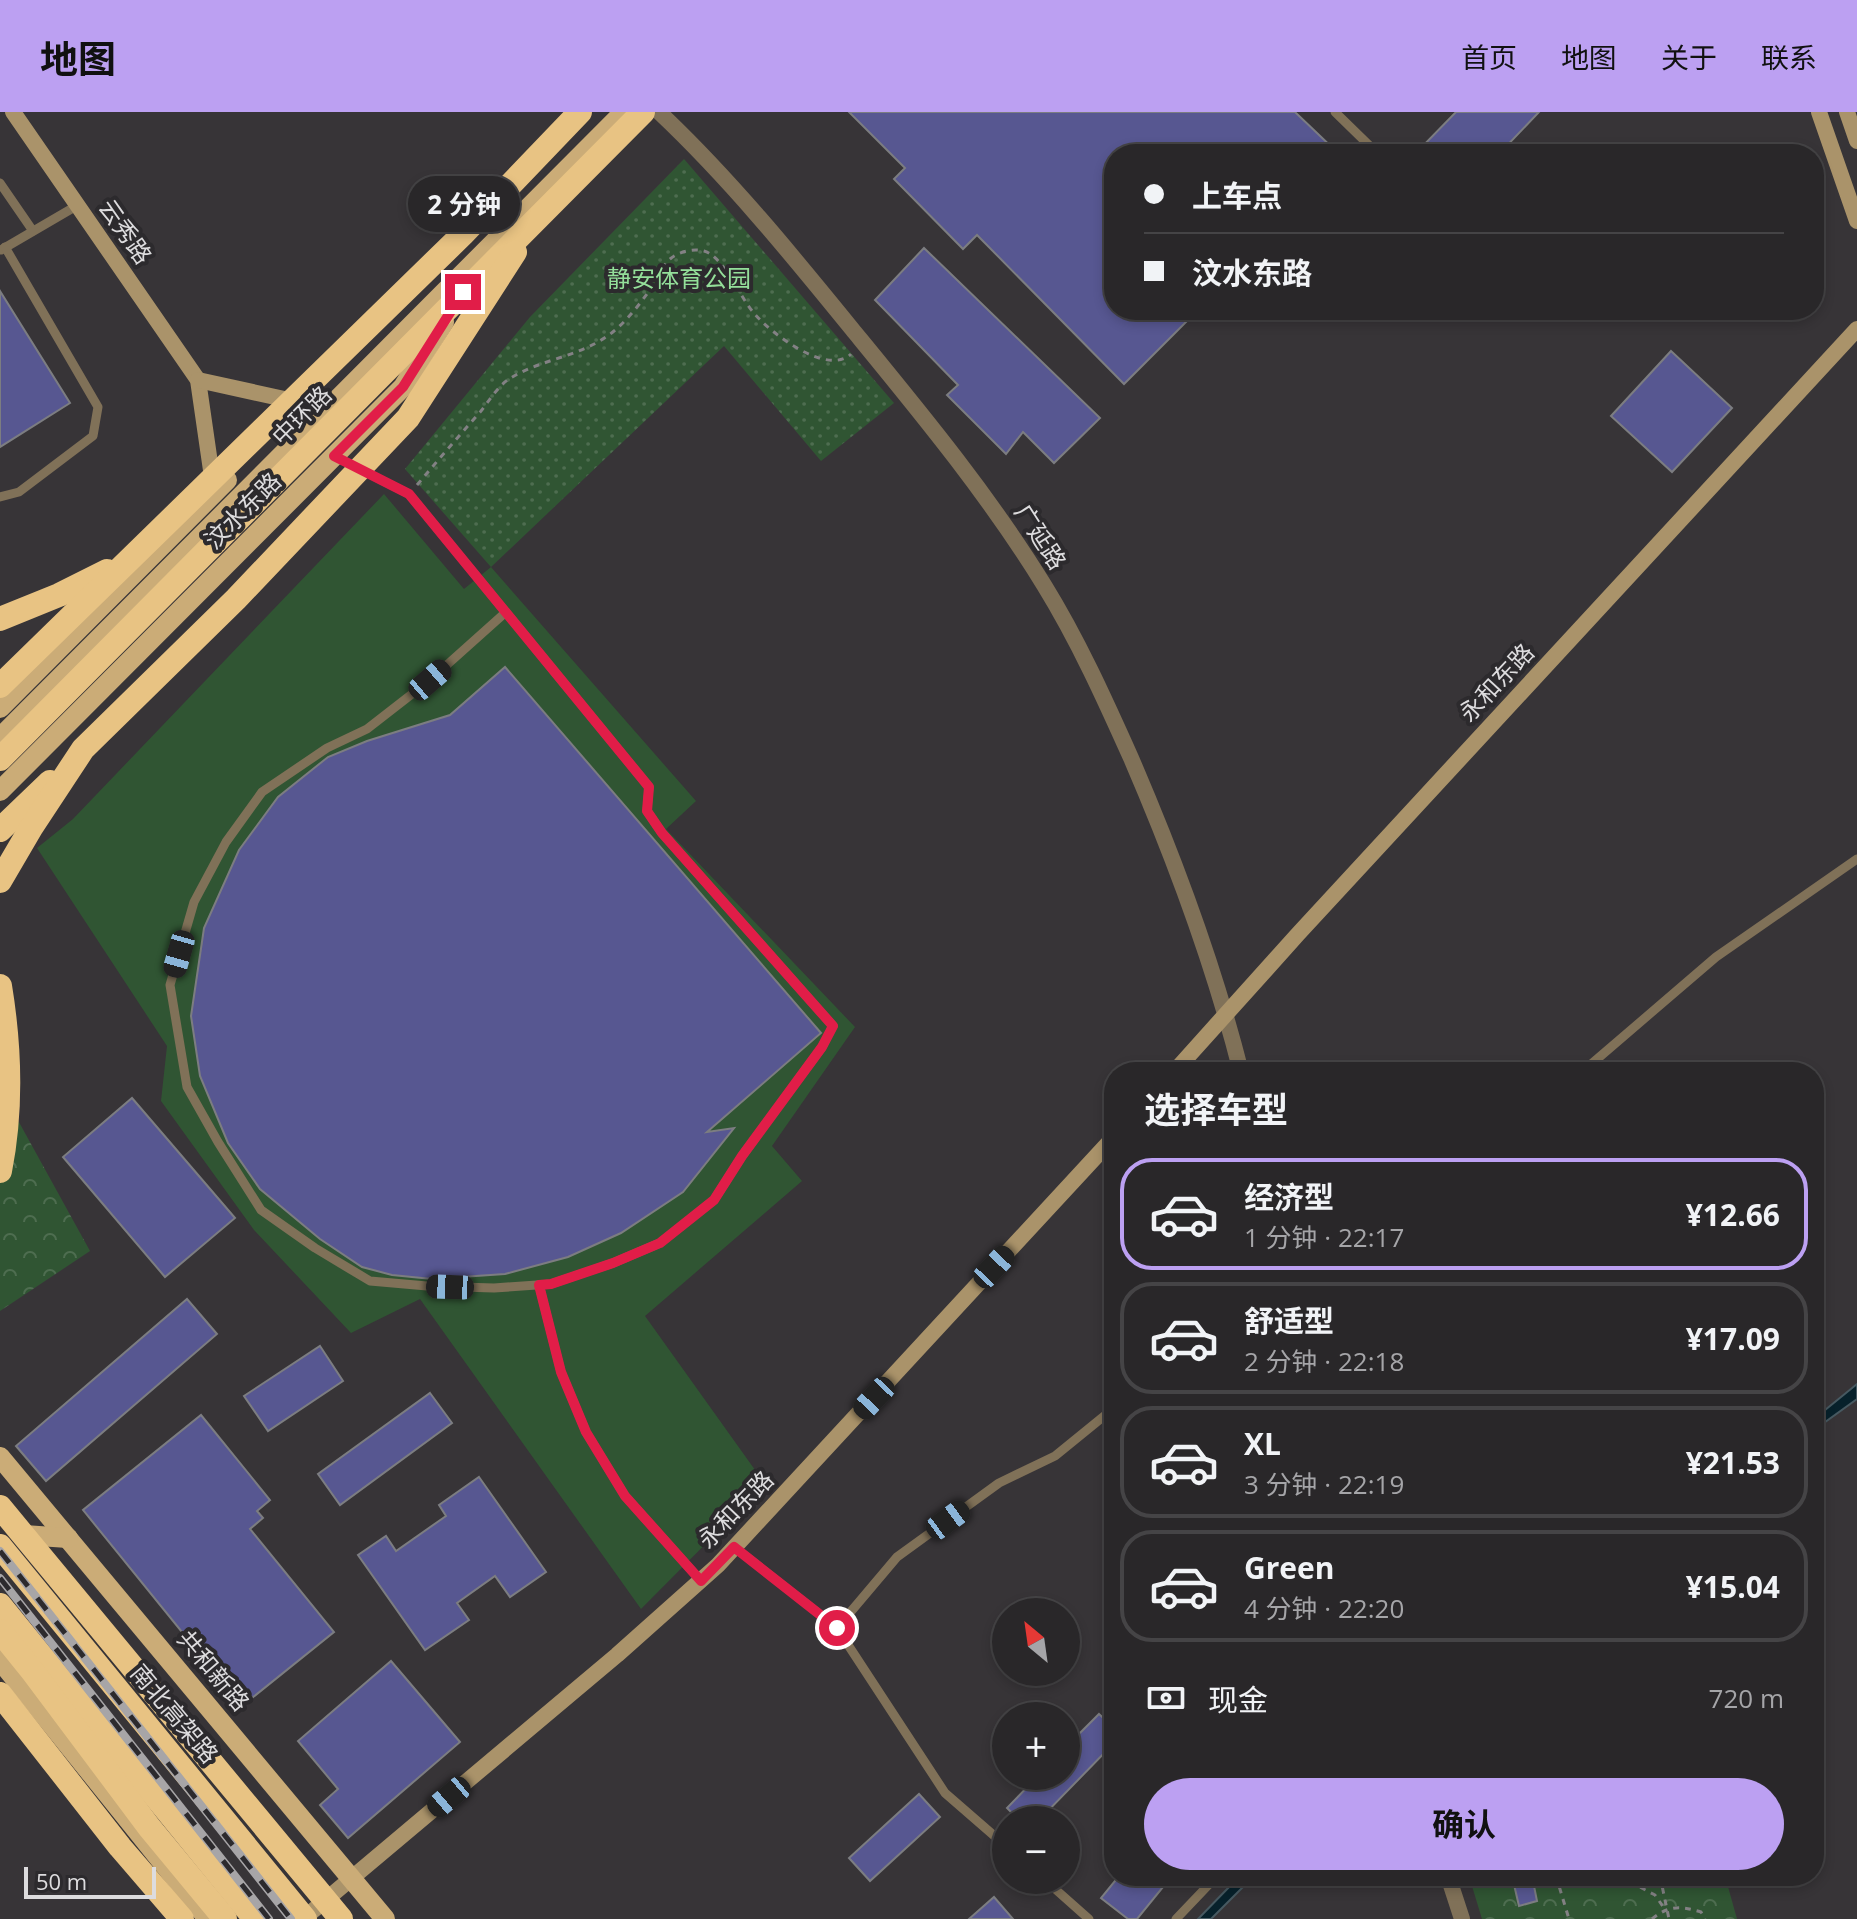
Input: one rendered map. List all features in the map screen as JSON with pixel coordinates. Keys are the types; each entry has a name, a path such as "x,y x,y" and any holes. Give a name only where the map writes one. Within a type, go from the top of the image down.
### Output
{"highway":[{"name":"中环路","path":"0,686 463,234 580,112"},
{"name":"中环路","path":"0,759 643,112"},
{"path":"0,830 236,599 408,418 493,290 533,222"},
{"path":"0,619 107,571 409,278 463,234"},
{"path":"0,881 83,749"},
{"path":"0,986 9,1074 6,1143 0,1171"},
{"path":"0,1506 341,1919"},
{"name":"南北高架路","path":"0,1546 313,1916"},
{"path":"0,1607 255,1919"},
{"path":"0,1631 149,1827 225,1919"},
{"path":"0,1694 120,1847 182,1919"}],"main road":[{"name":"汶水东路","path":"0,708 594,112"},
{"name":"汶水东路","path":"0,738 624,112"},
{"name":"汶水东路","path":"0,791 403,387 494,244"},
{"name":"汶水东路","path":"0,674 80,628"},
{"name":"共和新路","path":"0,1457 385,1919"},
{"path":"0,1506 313,1916"},
{"path":"24,1535 68,1538"},
{"path":"0,1607 244,1919"},
{"path":"0,1658 58,1683"},
{"path":"0,1658 208,1919"},
{"path":"54,1727 58,1683"}],"street":[{"name":"云秀路","path":"13,112 198,380"},
{"name":"广延路","path":"659,112 687,138 806,272 863,342 990,504 1045,587 1104,696 1163,832 1226,1015 1238,1062"},
{"path":"1819,112 1857,221"},
{"path":"1847,112 1857,141"},
{"name":"永和东路","path":"1183,1062 1857,329"},
{"path":"214,493 198,380 304,403"},
{"name":"永和东路","path":"313,1916 353,1878 701,1581 1104,1148"},
{"path":"1451,1886 1462,1919"}],"lane":[{"path":"1335,112 1368,144"},
{"path":"0,183 33,231"},
{"path":"0,497 19,492 93,436 98,407 3,249 78,205"},
{"path":"334,456 409,494 506,612 649,787 647,811 662,833 833,1026 822,1047 742,1156 714,1200 660,1243 551,1284 481,1288 370,1281 261,1210 187,1087 170,985 194,902 226,842 262,792 327,748 367,729 430,680 506,612"},
{"path":"1594,1062 1716,957 1857,859"},
{"path":"539,1285 561,1372 586,1432 625,1496 701,1581"},
{"path":"837,1628 897,1557 999,1483 1055,1456 1104,1416"},
{"path":"734,1547 837,1628 945,1793 992,1834"},
{"path":"1176,1919 1207,1886"},
{"path":"1061,1894 1089,1919"}],"path":[{"path":"409,494 507,380 545,363 585,351 615,331 657,279 667,261 682,252 704,251 717,258 754,314 773,332 815,357 833,361 845,359 863,342"},
{"path":"1559,1886 1569,1919"},
{"path":"1638,1886 1655,1895 1665,1908"},
{"path":"1662,1886 1669,1919"},
{"path":"1652,1919 1665,1908 1683,1907 1701,1912 1705,1919"}],"green space":[{"name":"静安体育公园","path":"684,159 894,403 821,461 724,346 491,567 405,469 530,317"},
{"path":"384,494 464,589 491,567 696,801 666,829 855,1027 772,1146 802,1181 645,1316 765,1484 641,1609 420,1299 351,1333 254,1230 161,1101 167,1046 37,848 73,819"},
{"path":"0,1032 4,1095 90,1251 0,1311"},
{"path":"1472,1886 1728,1886 1737,1919 1482,1919"}],"water":[{"path":"1857,1384 1857,1399 1824,1423 1824,1411"},
{"path":"1230,1886 1244,1886 1211,1919 1198,1919"}],"building":[{"path":"849,112 1295,112 1329,144 1104,144 1104,320 1188,320 1124,384 977,235 963,249 894,179 905,168"},
{"path":"1456,112 1539,112 1509,144 1425,144"},
{"path":"924,248 1100,418 1054,463 1023,432 1006,454 947,395 958,385 875,300"},
{"path":"0,291 70,403 0,447"},
{"path":"1671,351 1732,408 1672,472 1611,416"},
{"path":"505,667 821,1033 707,1132 734,1128 683,1192 621,1233 568,1257 505,1274 432,1279 392,1275 362,1267 320,1239 260,1189 228,1143 200,1076 191,1016 204,928 239,850 278,797 328,757 367,741 450,715"},
{"path":"132,1098 235,1218 165,1277 63,1157"},
{"path":"187,1299 217,1334 46,1481 16,1446"},
{"path":"320,1346 343,1381 268,1431 244,1396"},
{"path":"430,1393 452,1423 340,1505 318,1474"},
{"path":"201,1415 270,1500 257,1511 263,1518 250,1529 334,1632 242,1706 83,1510"},
{"path":"479,1477 546,1572 510,1597 495,1576 457,1603 469,1620 425,1650 358,1555 386,1536 396,1551 446,1516 439,1505"},
{"path":"391,1661 460,1742 348,1838 320,1805 338,1789 298,1741"},
{"path":"1099,1714 1104,1719 1104,1753 1080,1778 1080,1733"},
{"path":"1024,1790 1068,1790 1053,1806 1009,1806"},
{"path":"919,1794 940,1817 870,1881 849,1858"},
{"path":"1111,1886 1164,1886 1137,1919 1128,1919 1101,1898"},
{"path":"1514,1886 1534,1886 1537,1901 1519,1906"},
{"path":"994,1897 1013,1919 969,1919"}],"railway":[{"path":"0,1551 291,1919"},
{"path":"0,1578 269,1919"}],"route":[{"path":"463,292 403,387 334,456 409,494 649,787 647,811 662,833 833,1026 822,1047 742,1156 714,1200 660,1243 613,1263 551,1284 539,1285 561,1372 586,1432 625,1496 701,1581 734,1547 837,1628"}]}
